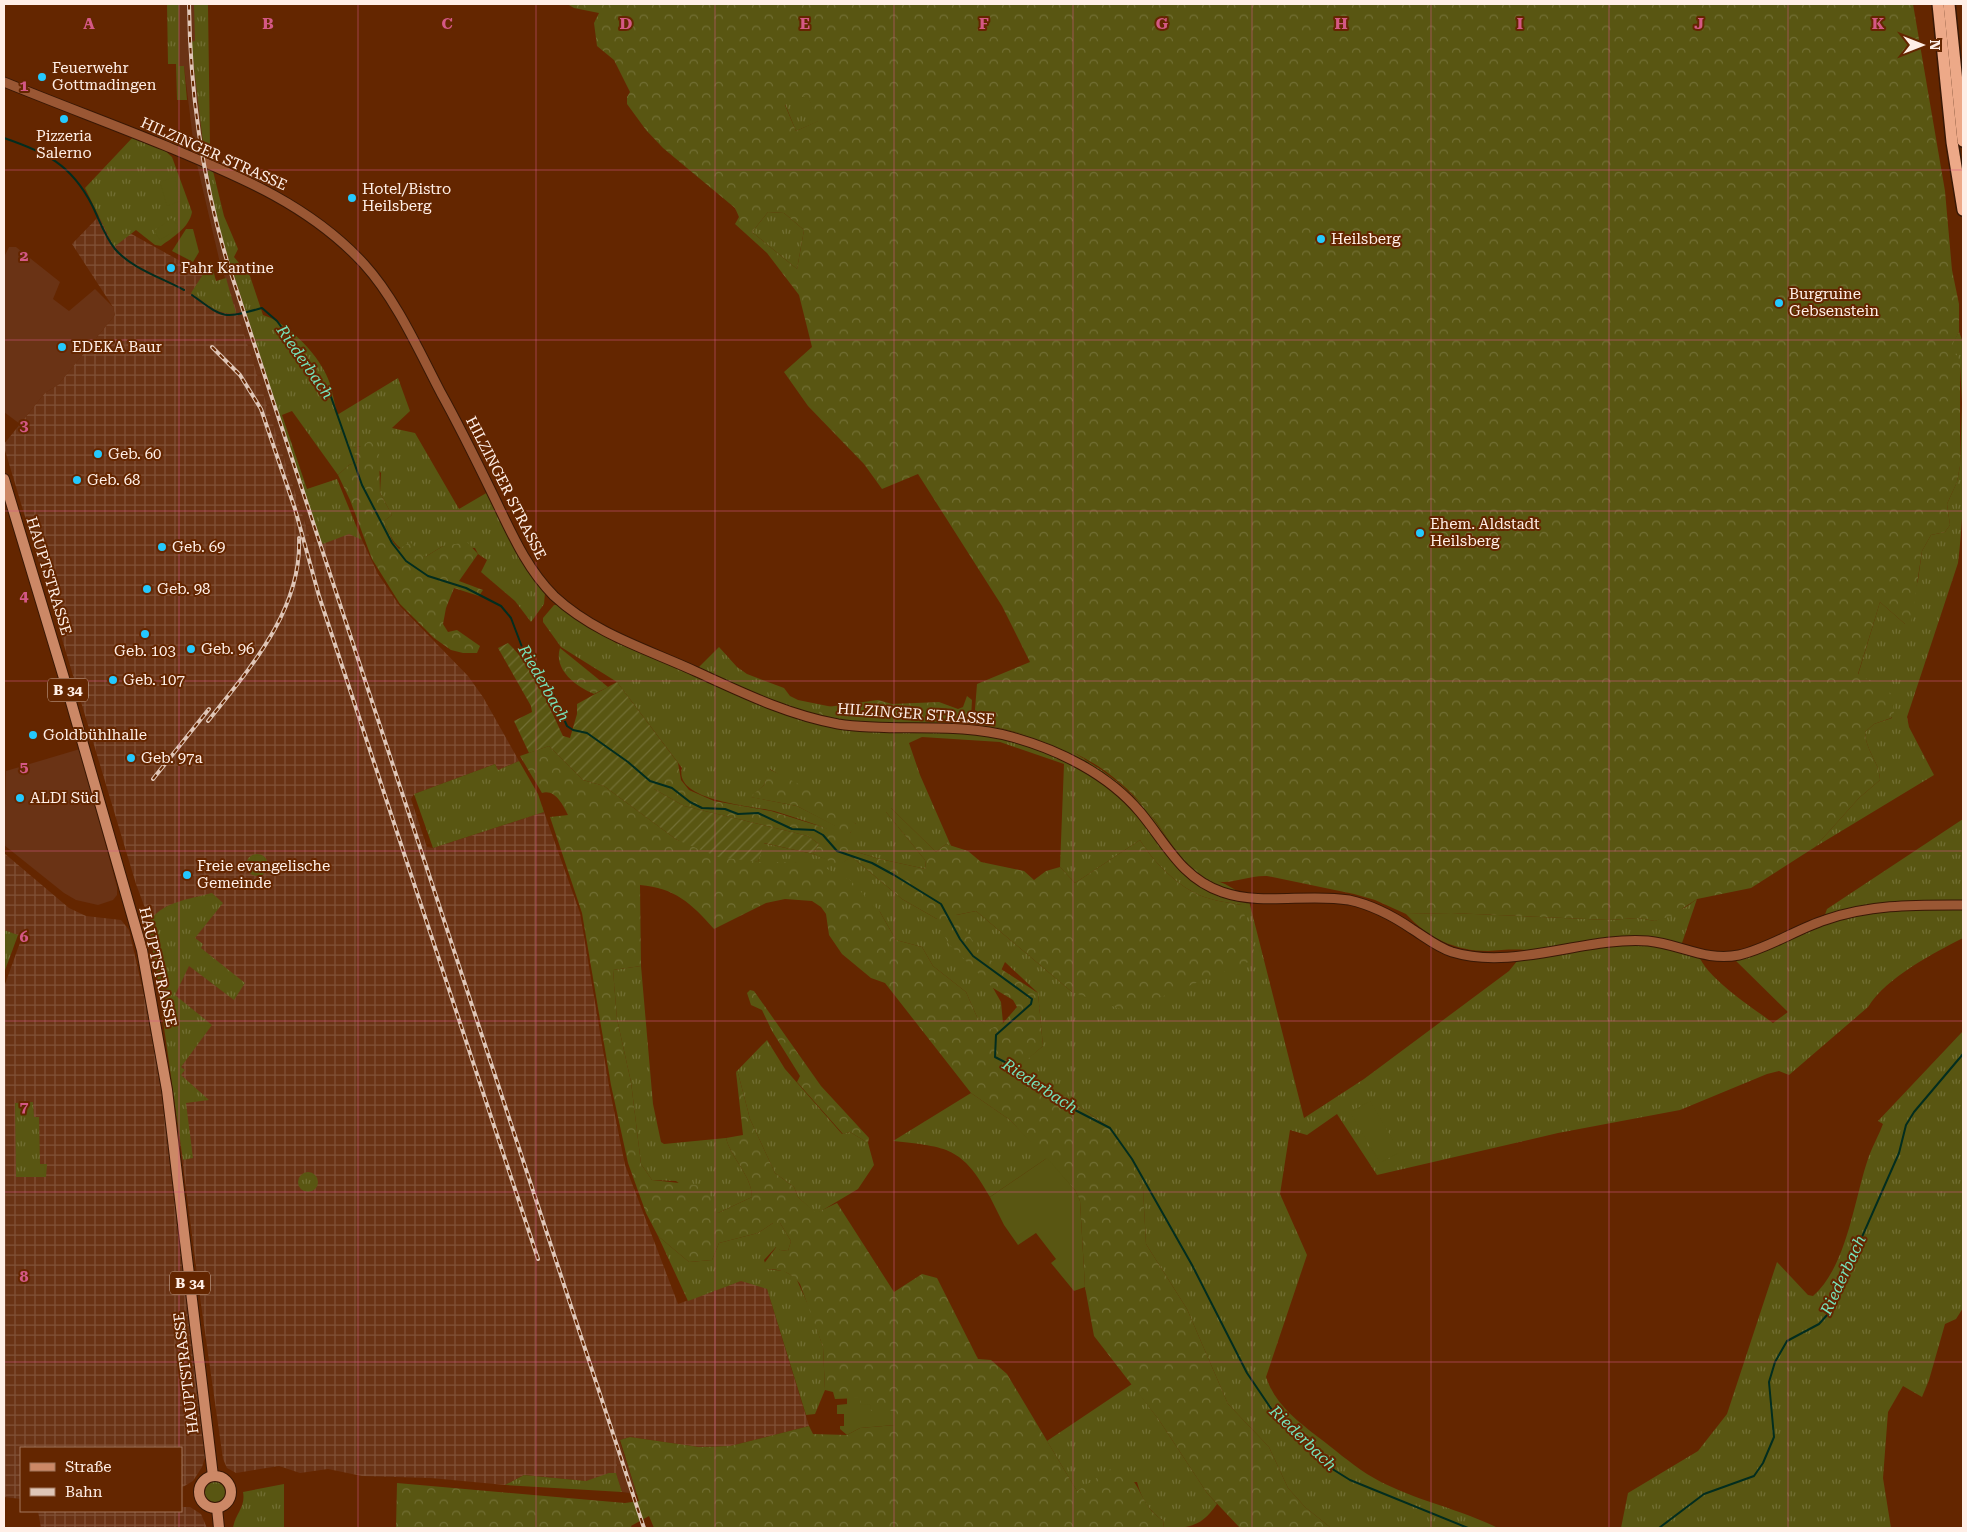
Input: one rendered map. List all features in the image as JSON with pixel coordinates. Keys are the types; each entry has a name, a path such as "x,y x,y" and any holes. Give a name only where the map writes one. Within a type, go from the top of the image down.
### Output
{"highway":[{"path":"1938,4 1949,116 1963,210"},
{"path":"1949,4 1963,141"}],"main road":[{"name":"HILZINGER STRASSE","path":"4,82 186,154 258,186 308,215 342,242 374,276 397,314 452,414 511,534 530,568 556,597 588,622 616,638 736,690 810,718 856,726 973,730 1004,735 1050,750 1098,776 1129,801 1178,863 1197,880 1222,892 1248,897 1329,898 1356,902 1390,915 1440,947 1461,954 1485,956 1527,955 1645,941 1706,956 1731,956 1755,949 1823,920 1866,908 1963,904"},
{"name":"HAUPTSTRASSE","path":"4,479 67,688 142,950 167,1090 213,1476"},
{"path":"213,1476 223,1478 231,1490 229,1500 217,1508 208,1506 199,1495 200,1484 213,1476"},
{"path":"217,1508 219,1528"}],"shaded area":[{"path":"179,4 196,4 202,138 217,221 319,538 323,544 637,1494 622,1492 220,263 195,156 184,66 179,66"},
{"path":"99,216 229,288 311,541 323,544 349,533 362,540 378,574 399,605 468,676 483,697 519,761 498,770 495,764 414,794 411,799 427,847 433,848 544,812 580,913 609,1086 625,1165 678,1304 762,1273 809,1426 730,1446 699,1447 630,1437 620,1440 616,1473 586,1481 524,1475 505,1485 431,1478 362,1476 328,1469 300,1473 279,1466 236,1473 227,1468 223,1459 200,1297 162,1002 145,908 136,884 4,447 4,444 45,393 58,385 115,315 113,307 72,244"},
{"path":"9,247 16,247 60,282 53,299 69,311 95,289 113,307 115,315 58,385 45,393 20,424 4,412 4,257"},
{"path":"80,749 117,887 117,895 113,900 98,905 76,900 64,893 4,845 6,771"},
{"path":"4,853 69,908 86,916 121,920 129,930 160,1065 204,1440 205,1457 202,1467 193,1481 182,1487 182,1447 20,1447 20,1499 4,1497 4,987 22,937 4,930"},
{"path":"182,1507 190,1507 201,1514 207,1528 41,1528 38,1512 182,1512"}],"green space":[{"path":"167,4 179,4 179,66 184,66 187,100 177,100 176,64 168,64"},
{"path":"194,4 208,4 210,148 204,151 191,42 195,41"},
{"path":"567,4 1913,4 1945,191 1952,270 1959,304 1959,332 1949,351 1958,356 1960,364 1960,466 1957,482 1947,504 1950,525 1945,532 1931,535 1922,551 1911,624 1905,624 1880,602 1858,674 1892,694 1894,712 1891,718 1874,724 1865,732 1868,746 1878,768 1880,780 1859,798 1815,847 1751,888 1697,899 1671,916 1655,921 1638,918 1609,920 1451,913 1406,914 1375,900 1354,894 1267,876 1228,882 1220,882 1204,877 1195,871 1180,855 1147,810 1129,790 1110,774 1069,750 1047,741 974,722 977,684 1030,662 1002,606 918,474 882,489 864,464 808,406 784,372 812,347 799,295 767,253 735,224 739,217 735,208 663,148 646,130 627,104 627,97 630,92 614,60 597,46 594,23 599,13 574,8","holes":["807,95 818,121 796,131 785,105","768,212 784,213 804,230 797,269 752,232"]},
{"path":"807,94 819,121 796,131 785,104"},
{"path":"134,136 161,147 172,157 192,212 188,223 161,246 155,245 136,230 114,247 85,188"},
{"path":"207,168 213,171 224,216 238,249 234,257 250,276 263,315 283,325 312,353 326,374 337,415 398,378 410,411 392,428 415,433 459,509 488,492 519,556 545,593 544,604 531,622 515,601 481,572 487,560 478,554 475,548 443,546 425,557 408,552 398,546 391,537 384,521 392,515 380,493 381,473 361,446 353,448 358,462 349,465 338,475 292,411 282,415 307,489 337,479 362,540 349,534 323,544 319,538 229,260 217,221"},
{"path":"175,177 180,201 167,206 160,182"},
{"path":"768,212 784,213 804,230 797,269 752,232"},
{"path":"172,218 179,228 160,240 154,231"},
{"path":"186,229 193,229 199,252 193,262 172,251"},
{"path":"211,262 216,281 226,278 236,313 230,314 218,311 191,293"},
{"path":"1959,332 1963,342 1964,452 1963,508 1958,563 1907,717 1909,727 1934,775 1815,847 1859,798 1880,780 1878,768 1868,746 1865,732 1874,724 1892,718 1858,675 1880,602 1905,624 1918,580 1922,551 1931,535 1945,532 1950,525 1947,504 1957,482 1960,466 1962,403 1960,364 1948,351"},
{"path":"371,440 379,450 380,493 392,515 384,521 393,542 399,549 410,542 425,557 443,546 467,542 478,554 459,581 483,590 479,596 454,588 446,608 443,624 448,632 457,630 480,646 477,653 463,653 451,650 434,638 400,604 372,559 350,500 338,475 349,465 358,462 352,448 361,446"},
{"path":"554,605 561,605 616,643 697,669 719,647 737,667 747,674 784,688 790,696 798,700 882,717 968,720 1048,740 1070,750 1103,771 1147,809 1178,854 1200,874 1225,884 1248,897 1304,1118 1364,1079 1509,971 1526,950 1488,951 1453,946 1423,930 1406,914 1451,913 1609,920 1638,918 1655,921 1686,907 1697,899 1682,943 1682,949 1698,954 1720,983 1773,1023 1788,1012 1731,956 1823,920 1827,909 1963,819 1963,938 1924,959 1898,976 1876,996 1868,1007 1789,1075 1779,1071 1767,1074 1680,1110 1558,1133 1377,1175 1337,1114 1307,1135 1290,1130 1280,1194 1307,1255 1266,1377 1270,1387 1294,1418 1367,1474 1398,1490 1498,1528 1331,1528 1305,1507 1288,1488 1269,1447 1228,1404 1187,1309 1146,1244 1143,1188 1110,1128 1020,1065 1043,1046 1038,993 1005,962 993,988 1001,1002 1003,1023 990,1030 977,1017 966,992 933,966 922,947 896,940 880,912 795,862 758,862 763,843 813,854 839,864 852,857 902,899 937,919 976,911 1072,992 1242,905 1204,897 1185,887 1163,869 1140,840 1075,883 1060,867 1064,764 1000,742 922,737 909,743 920,775 951,846 946,844 936,852 891,808 886,808 886,812 925,860 926,869 850,850 850,833 856,824 770,769 764,785 751,797 797,806 836,826 832,831 774,811 734,804 702,795 690,788 683,779 682,768 617,682 561,647 543,622 543,618"},
{"path":"508,643 533,675 563,736 570,738 577,714 577,704 617,682 678,763 654,789 684,806 808,836 819,844 813,854 764,843 758,862 718,857 677,840 604,786 583,780 549,746 529,753 514,721 532,712 531,706 498,648"},
{"path":"560,648 608,687 594,694 574,682 568,677 560,663"},
{"path":"967,696 972,700 971,718 887,723 846,720 819,714 820,708 878,700 892,704 939,702 958,709 963,707"},
{"path":"549,746 583,780 604,786 677,840 758,862 795,862 821,866 850,880 880,912 896,940 922,947 933,966 966,992 977,1017 990,1029 1003,1023 1017,1007 1013,1000 993,988 948,943 937,919 902,899 852,857 839,865 813,854 819,844 808,836 684,806 654,789 658,755 678,763 681,780 689,790 714,801 771,811 832,830 835,826 797,806 750,797 764,785 769,769 828,799 857,825 850,833 850,850 880,859 926,869 925,860 886,812 886,808 891,808 936,852 946,844 968,851 981,862 1024,871 1034,880 1046,871 1060,867 1075,883 1140,840 1163,869 1185,887 1204,897 1242,905 1256,959 1126,1011 1072,992 976,911 956,915 978,949 1001,969 1038,993 1043,1046 1021,1065 1115,1132 1143,1188 1146,1244 1187,1309 1228,1404 1269,1447 1288,1488 1305,1507 1331,1528 1240,1528 1207,1493 1159,1420 1094,1336 1085,1287 1080,1201 1075,1190 1010,1120 971,1093 885,983 871,978 842,954 829,935 826,914 821,907 812,901 785,899 766,903 714,929 682,898 663,889 640,885 641,966 613,970 617,1019 631,1082 641,1164 652,1180 706,1186 718,1213 752,1197 749,1182 732,1153 726,1138 743,1135 736,1072 738,1073 750,1119 775,1173 794,1187 798,1197 816,1213 837,1203 894,1292 922,1274 937,1278 978,1359 991,1360 1007,1374 1077,1491 1115,1466 1131,1478 1149,1508 1164,1521 1163,1528 654,1528 649,1516 631,1526 632,1528 396,1528 397,1483 625,1503 639,1501 620,1440 630,1437 699,1447 730,1446 809,1426 813,1434 847,1435 860,1428 895,1425 860,1405 860,1398 835,1399 833,1392 825,1390 823,1347 800,1284 790,1274 767,1269 763,1265 777,1246 780,1250 788,1251 791,1241 780,1223 773,1223 758,1233 719,1243 712,1260 689,1262 658,1236 646,1213 628,1163 611,1085 582,913 550,817 568,815 555,796 547,792 542,793 520,756"},
{"path":"519,761 538,794 544,812 433,848 414,794 495,764 498,770"},
{"path":"257,854 265,857 268,865 265,873 257,876 249,873 246,865 249,857"},
{"path":"212,893 223,903 195,938 203,944 201,948 245,983 234,1000 189,966 175,995 212,1025 181,1067 185,1070 181,1075 209,1100 186,1103 193,1158 183,1160 149,923 160,910 176,902"},
{"path":"4,930 18,935 4,973"},
{"path":"641,966 653,1104 661,1142 664,1144 726,1138 732,1153 749,1182 752,1197 718,1213 676,1181 652,1180 641,1164 631,1082 617,1019 613,970"},
{"path":"750,990 754,991 821,1086 869,1138 868,1143 850,1132 843,1134 797,1082 800,1076 772,1031 762,1010 751,1005 747,993"},
{"path":"1963,1031 1963,1308 1956,1319 1945,1324 1929,1380 1922,1397 1903,1386 1888,1412 1883,1478 1891,1528 1621,1528 1628,1493 1698,1451 1727,1414 1777,1262 1808,1295 1813,1296 1825,1283 1834,1267 1849,1230 1869,1156 1883,1124 1878,1121"},
{"path":"767,1040 785,1069 842,1134 850,1132 868,1143 874,1165 858,1189 816,1214 798,1197 794,1187 775,1173 750,1119 738,1073 736,1072"},
{"path":"971,1093 1010,1120 1047,1158 990,1197 971,1168 952,1153 927,1145 893,1141"},
{"path":"1370,1101 1400,1152 1380,1163 1350,1112"},
{"path":"33,1102 34,1117 39,1117 40,1164 47,1164 46,1177 16,1177 15,1103"},
{"path":"1047,1158 1075,1190 1080,1201 1085,1287 1074,1291 1051,1263 1056,1259 1036,1233 1018,1245 1004,1225 990,1197"},
{"path":"308,1172 315,1175 318,1182 315,1189 308,1192 301,1189 298,1182 301,1175"},
{"path":"773,1223 780,1223 791,1241 788,1251 780,1250 776,1247 764,1260 767,1269 784,1271 796,1278 810,1309 823,1347 825,1390 815,1414 806,1415 767,1289 741,1281 688,1301 658,1236 689,1262 712,1260 719,1243 758,1233"},
{"path":"1132,1384 1159,1420 1207,1493 1217,1504 1206,1517 1194,1525 1163,1528 1164,1521 1154,1514 1147,1505 1137,1482 1093,1483 1077,1491 1047,1441"},
{"path":"847,1398 860,1398 860,1404 870,1405 871,1411 894,1411 895,1425 860,1428 847,1435 840,1429 840,1426 844,1426 844,1414 837,1414 837,1405 847,1404"},
{"path":"609,1473 616,1473 622,1492 505,1485 524,1475 586,1481"},
{"path":"215,1480 223,1484 227,1492 223,1500 215,1504 207,1500 203,1492 207,1484"},
{"path":"284,1484 284,1528 233,1528 242,1506 243,1492"}],"waterway":[{"name":"Riederbach","path":"4,138 32,149 66,169 84,191 115,249 129,262 184,290"},
{"name":"Riederbach","path":"192,295 211,309 224,315 239,314 262,308 277,321 330,394 362,485 392,543 406,561 428,576 466,588 501,606 511,618 522,647 553,694 567,726 573,730 587,733 628,762 650,781 672,788 690,802 702,808 725,809 738,814 758,813 792,829 814,830 823,835 837,851 872,863 941,904 960,939 973,956 1032,999 1031,1004 996,1035 995,1057 1020,1070 1075,1110 1110,1128 1132,1159 1192,1265 1247,1373 1274,1413 1316,1448 1334,1470 1350,1480 1468,1528"},
{"name":"Riederbach","path":"1659,1528 1704,1494 1754,1476 1763,1463 1774,1437 1769,1382 1775,1362 1787,1341 1819,1324 1828,1314 1899,1153 1906,1125 1914,1112 1963,1054"}],"railway":[{"path":"189,4 192,69 199,134 211,198 227,261 644,1528"},
{"path":"212,347 240,375 261,409 295,509 319,596 538,1259"},
{"path":"208,721 256,659 283,614 292,590 298,564 299,538"},
{"path":"153,779 209,709"}],"place":[{"name":"Feuerwehr Gottmadingen","path":"42,77"},
{"name":"Pizzeria Salerno","path":"64,119"},
{"name":"Hotel/Bistro Heilsberg","path":"352,198"},
{"name":"Heilsberg","path":"1321,239"},
{"name":"Fahr Kantine","path":"171,268"},
{"name":"Burgruine Gebsenstein","path":"1779,303"},
{"name":"EDEKA Baur","path":"62,347"},
{"name":"Geb. 60","path":"98,454"},
{"name":"Geb. 68","path":"77,480"},
{"name":"Ehem. Aldstadt Heilsberg","path":"1420,533"},
{"name":"Geb. 69","path":"162,547"},
{"name":"Geb. 98","path":"147,589"},
{"name":"Geb. 103","path":"145,634"},
{"name":"Geb. 96","path":"191,649"},
{"name":"Geb. 107","path":"113,680"},
{"name":"Goldbühlhalle","path":"33,735"},
{"name":"Geb. 97a","path":"131,758"},
{"name":"ALDI Süd","path":"20,798"},
{"name":"Freie evangelische Gemeinde","path":"187,875"}]}
